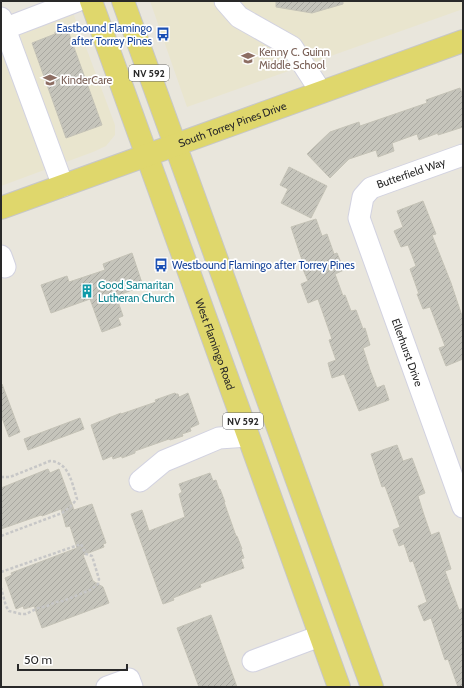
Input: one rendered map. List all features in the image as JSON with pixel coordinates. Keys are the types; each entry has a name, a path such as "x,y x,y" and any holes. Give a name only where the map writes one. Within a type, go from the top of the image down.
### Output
{"main road":[{"name":"West Flamingo Road","path":"91,1 339,687"},
{"name":"NV 592","path":"123,1 372,687"},
{"name":"South Torrey Pines Drive","path":"1,208 463,41"},
{"path":"248,436 279,479 304,547 314,556 323,554"},
{"path":"299,576 313,580 319,587 325,604 346,616"}],"street":[{"path":"63,186 2,26 78,1"},
{"path":"225,1 239,17 292,47 321,92"},
{"name":"Butterfield Way","path":"363,197 371,188 463,155"},
{"name":"Ellerhurst Drive","path":"363,197 359,218 463,507"},
{"path":"253,661 320,636"},
{"path":"107,687 129,679 132,687"}],"path":[{"path":"1,477 10,477 50,461 56,462 66,468 77,499 62,513 1,536"},
{"path":"1,572 81,544 86,554 92,556 99,579 98,584 90,590 26,614 9,611 1,588"}],"shaded area":[{"name":"Kenny C. Guinn Middle School","path":"150,1 463,1 463,9 187,107"},
{"name":"KinderCare","path":"72,10 115,125 115,135 106,146 93,152 1,186 1,36"}],"building":[{"path":"276,1 343,1 343,4 312,13 276,7"},
{"path":"67,28 102,125 66,138 32,43"},
{"path":"460,88 463,96 463,127 438,135 438,133 419,140 417,134 392,143 394,151 378,157 376,150 349,159 330,178 307,154 330,132 359,122 360,126 427,103 426,100"},
{"path":"289,167 327,186 311,218 281,203 288,189 280,185"},
{"path":"423,201 436,234 432,235 451,283 463,319 463,359 446,366 439,348 445,346 430,307 423,309 417,294 419,294 410,269 416,266 408,245 401,247 394,231 403,227 397,211"},
{"path":"316,219 322,236 327,234 334,254 337,253 344,270 335,274 343,296 345,295 351,311 356,310 363,329 365,328 370,345 363,348 377,388 384,385 389,400 359,411 344,374 332,378 328,363 336,360 329,340 332,339 318,299 308,303 301,284 308,281 302,267 304,266 291,227"},
{"name":"Good Samaritan Lutheran Church","path":"132,253 143,286 116,296 123,316 118,318 121,325 102,332 90,299 51,313 41,285 67,276 69,282 105,270 103,264"},
{"path":"2,384 20,432 9,437 1,415"},
{"path":"175,393 178,394 179,397 188,393 199,424 190,428 191,431 182,434 183,436 169,439 135,451 135,453 122,458 122,456 113,459 112,456 103,460 91,425 121,413 156,402 155,400"},
{"path":"80,418 84,429 28,450 24,439"},
{"path":"397,445 403,461 412,458 425,493 418,496 424,515 431,535 439,532 451,569 445,571 459,610 463,608 463,687 458,687 448,659 445,660 431,618 424,621 418,606 427,602 413,561 410,562 404,544 399,546 393,530 400,527 385,486 382,487 371,454"},
{"path":"48,469 50,473 59,469 74,510 92,504 106,543 103,544 104,547 83,555 93,581 103,587 109,603 42,628 34,606 24,609 23,606 16,609 5,578 12,575 11,573 77,548 70,526 66,527 61,509 1,529 1,488"},
{"path":"210,473 213,481 216,480 220,489 242,549 244,558 241,559 244,568 200,584 201,587 173,598 174,600 163,604 131,514 142,510 149,531 185,517 179,494 182,492 179,484"},
{"path":"211,615 237,687 199,687 177,628"}],"place":[{"name":"Eastbound Flamingo after Torrey Pines","path":"163,34"},
{"name":"Kenny C. Guinn Middle School","path":"248,58"},
{"name":"KinderCare","path":"50,80"},
{"name":"Westbound Flamingo after Torrey Pines","path":"161,265"},
{"name":"Good Samaritan Lutheran Church","path":"87,291"}]}
